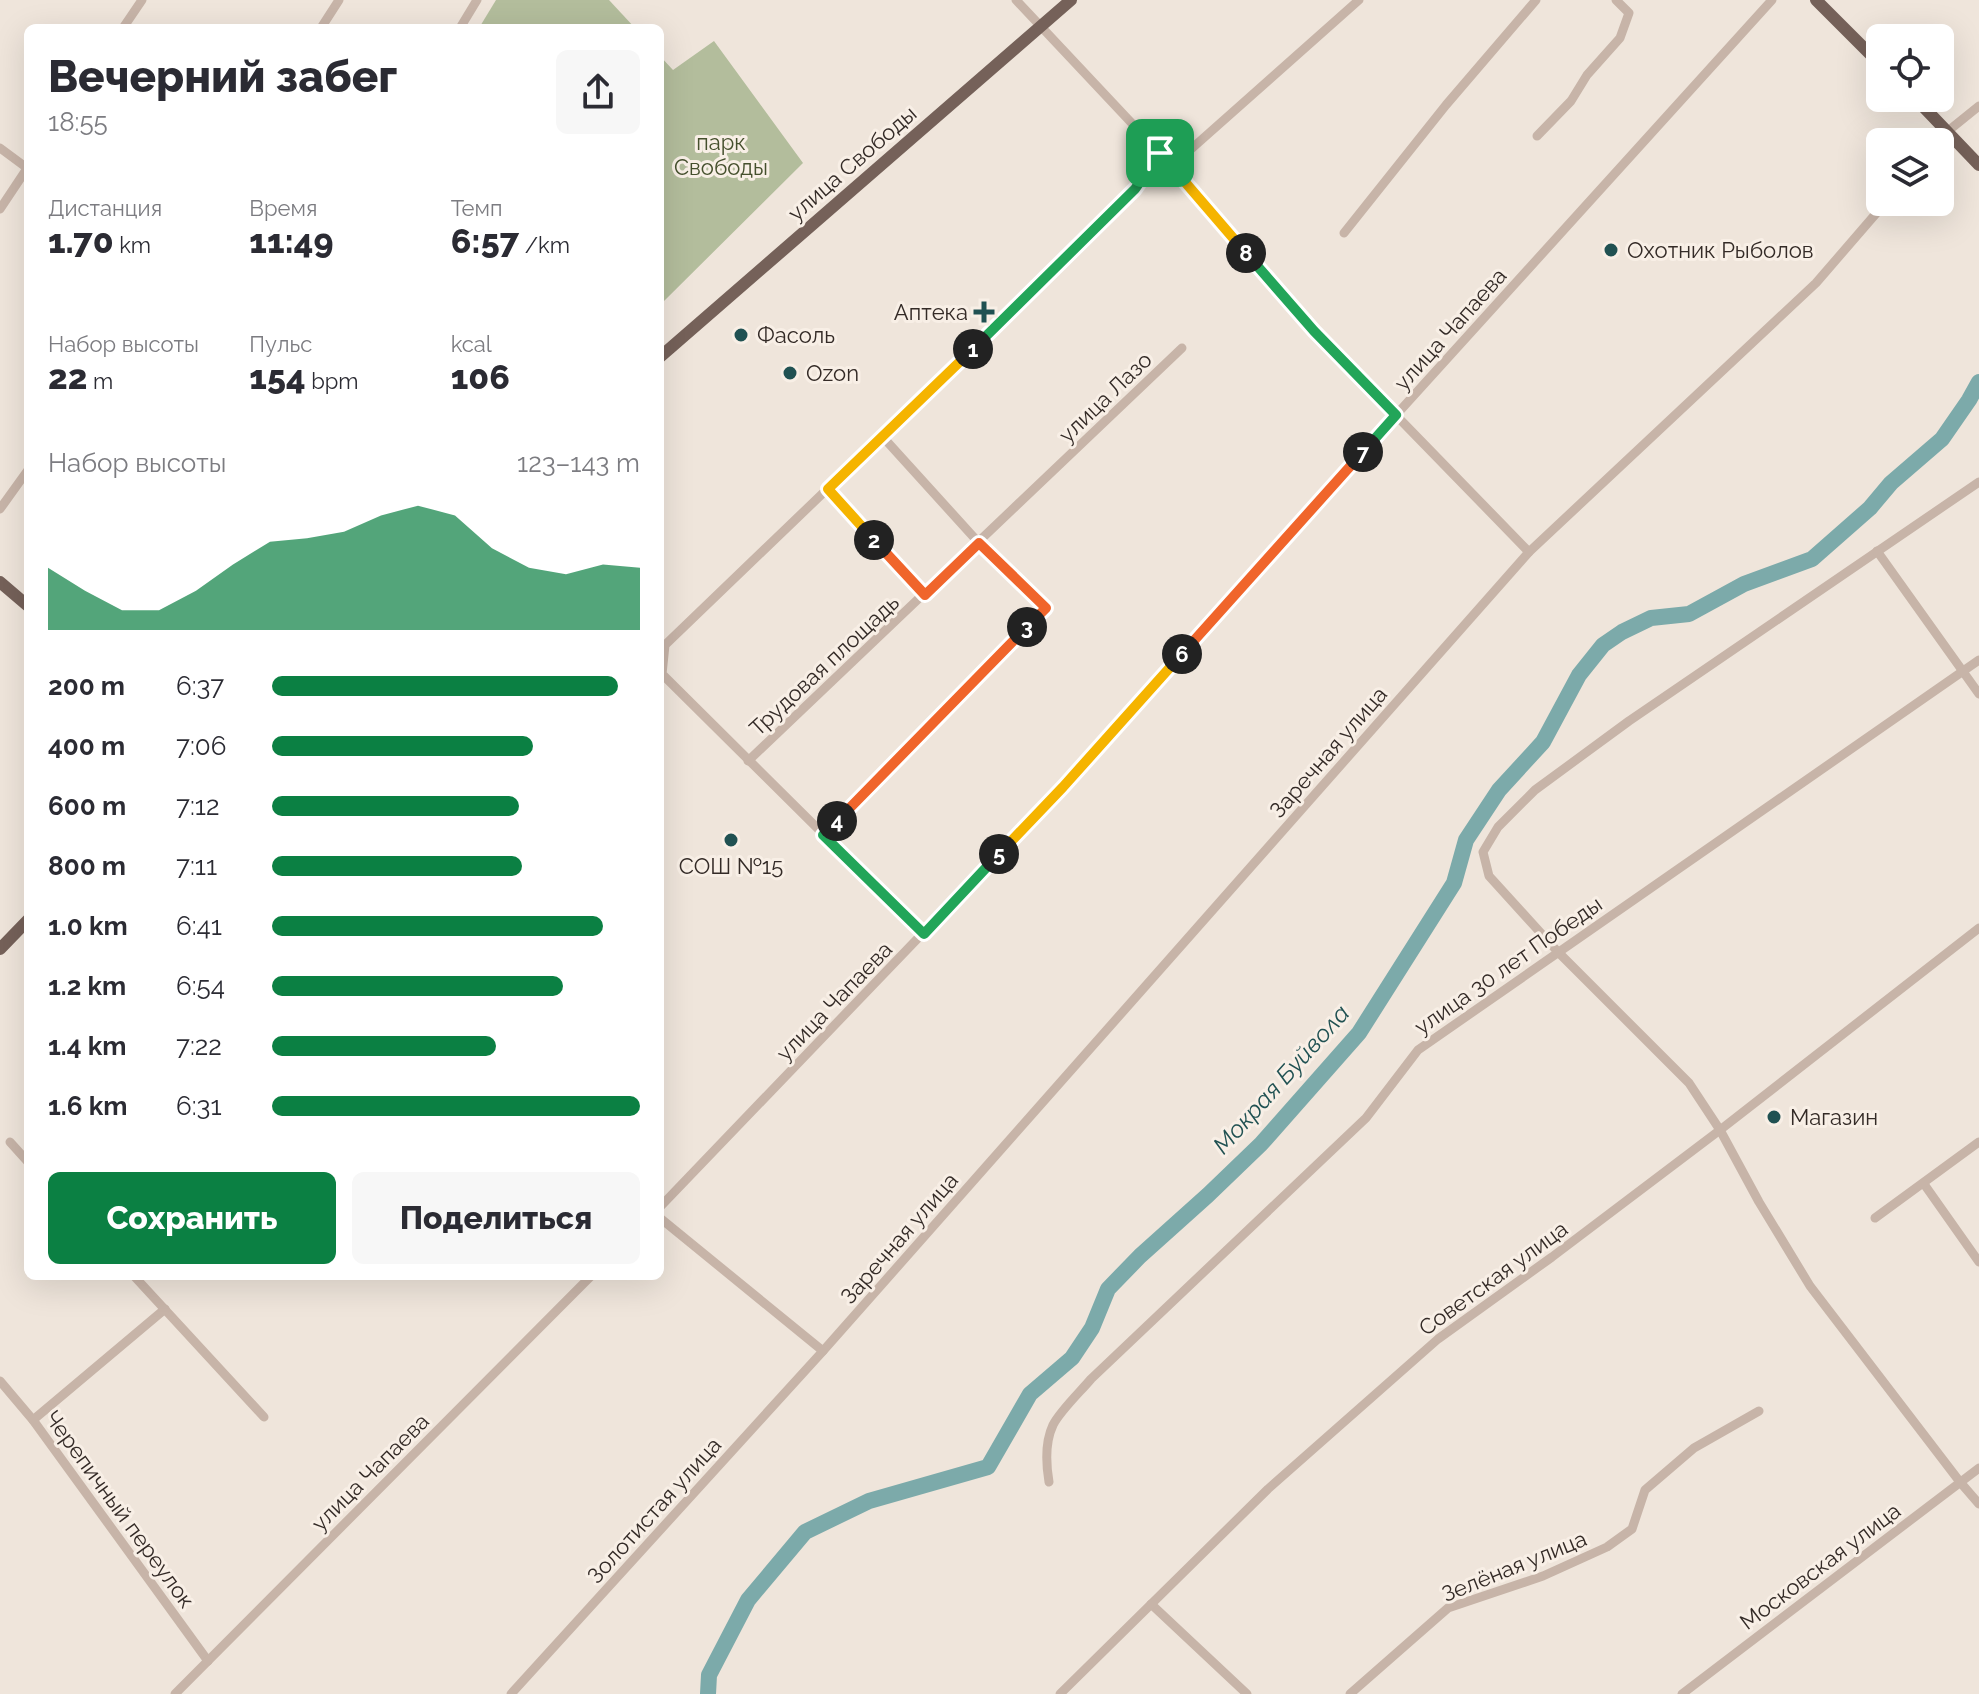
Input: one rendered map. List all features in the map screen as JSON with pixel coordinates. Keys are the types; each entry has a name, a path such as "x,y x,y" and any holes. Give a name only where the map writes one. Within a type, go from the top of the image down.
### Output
{"main road":[{"name":"улица Свободы","path":"664,354 1071,0"},
{"path":"1816,0 1866,50"},
{"path":"1929,112 1945,128"},
{"path":"1954,138 1979,165"},
{"path":"0,582 24,603"},
{"path":"0,949 24,924"}],"street":[{"path":"126,24 142,0"},
{"path":"324,24 339,0"},
{"path":"462,24 477,0"},
{"path":"1016,0 1172,166 1314,331 1529,552"},
{"path":"1172,166 1359,0"},
{"path":"1344,233 1446,105 1536,0"},
{"path":"1537,136 1571,101 1587,75 1620,38 1629,13 1616,0"},
{"name":"улица Чапаева","path":"664,1203 1063,787 1772,0"},
{"path":"1952,128 1979,106"},
{"path":"0,148 24,165"},
{"name":"Трудовая площадь","path":"664,655 665,645 1135,189 1160,153"},
{"path":"0,209 24,174"},
{"name":"Заречная улица","path":"823,1351 1529,552 1816,283 1874,216"},
{"name":"улица Лазо","path":"1053,472 1182,348"},
{"path":"823,835 1046,608 979,543 882,436"},
{"name":"Трудовая площадь","path":"748,761 1053,472"},
{"path":"0,509 24,476"},
{"path":"1979,482 1629,721 1535,790 1498,827 1483,852 1489,876 1558,952 1689,1083 1720,1130 1810,1286 1979,1504"},
{"name":"Трудовая площадь","path":"828,489 925,595"},
{"path":"1877,551 1979,694"},
{"name":"улица 30 лет Победы","path":"1049,1482 1045,1460 1053,1425 1091,1379 1366,1118 1418,1050 1979,660"},
{"name":"Трудовая площадь","path":"664,676 924,934"},
{"name":"Советская улица","path":"1060,1694 1268,1489 1438,1339 1720,1130 1979,928"},
{"path":"10,1142 24,1158"},
{"path":"1875,1218 1979,1142"},
{"path":"1924,1184 1979,1262"},
{"path":"664,1221 823,1351"},
{"path":"138,1280 264,1417"},
{"name":"улица Чапаева","path":"175,1694 587,1280"},
{"path":"33,1420 165,1309"},
{"name":"Золотистая улица","path":"511,1694 823,1351"},
{"name":"Черепичный переулок","path":"0,1381 33,1420 208,1661"},
{"name":"Зелёная улица","path":"1350,1694 1448,1608 1543,1576 1607,1547 1632,1529 1645,1490 1694,1448 1759,1411"},
{"name":"Московская улица","path":"1682,1694 1979,1468"},
{"path":"1151,1604 1247,1694"}],"green space":[{"path":"496,0 609,0 631,24 481,24"},
{"name":"парк Свободы","path":"714,41 803,163 664,301 664,60 673,70"}],"waterway":[{"name":"Мокрая Буйвола","path":"708,1694 709,1675 748,1600 805,1532 869,1501 988,1467 1030,1394 1072,1358 1092,1328 1108,1289 1261,1144 1359,1033 1454,883 1466,840 1499,790 1543,742 1579,675 1603,645 1651,618 1689,614 1744,584 1812,559 1942,439 1979,382"}],"place":[{"name":"Охотник Рыболов","path":"1611,250"},
{"name":"Аптека","path":"984,312"},
{"name":"Фасоль","path":"741,335"},
{"name":"Ozon","path":"790,373"},
{"name":"СОШ №15","path":"731,840"},
{"name":"Магазин","path":"1774,1117"}],"route":[{"path":"1160,153 1314,331 1396,415 1063,787 924,934 823,835 1046,608 979,543 925,595 828,489 1135,189 1160,153"}]}
